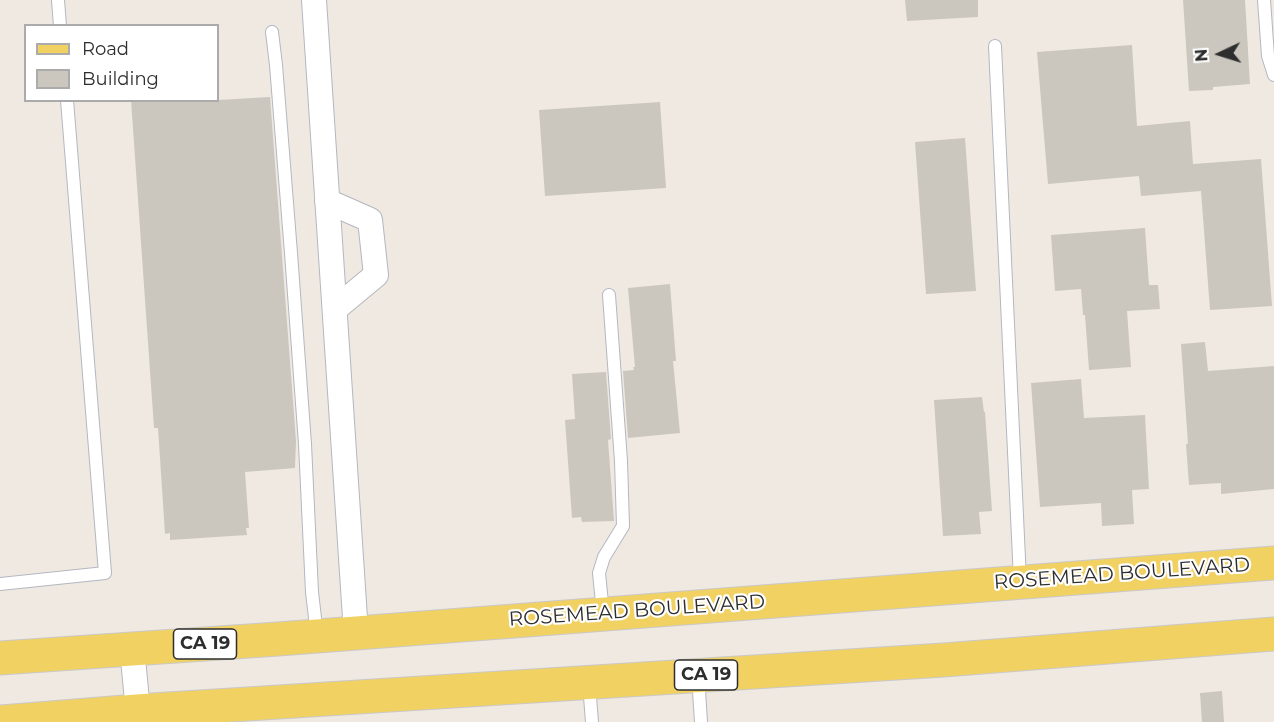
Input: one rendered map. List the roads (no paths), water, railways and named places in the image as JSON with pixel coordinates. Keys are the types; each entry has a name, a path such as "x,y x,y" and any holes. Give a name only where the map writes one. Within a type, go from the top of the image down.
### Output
{"main road":[{"name":"ROSEMEAD BOULEVARD","path":"0,658 1274,563"},
{"name":"CA 19","path":"0,722 247,709 589,682 944,660 1274,634"}],"street":[{"path":"314,0 356,633"},
{"path":"327,201 370,220 376,275 334,309"},
{"path":"132,648 138,716"}],"lane":[{"path":"58,0 60,24"},
{"path":"1264,0 1268,56 1274,75"},
{"path":"272,32 305,444 312,592 318,636"},
{"path":"995,46 1020,582"},
{"path":"0,584 105,573 67,102"},
{"path":"603,614 599,573 609,547 623,526 621,461 609,295"},
{"path":"698,675 701,722"},
{"path":"589,682 591,722"}]}
